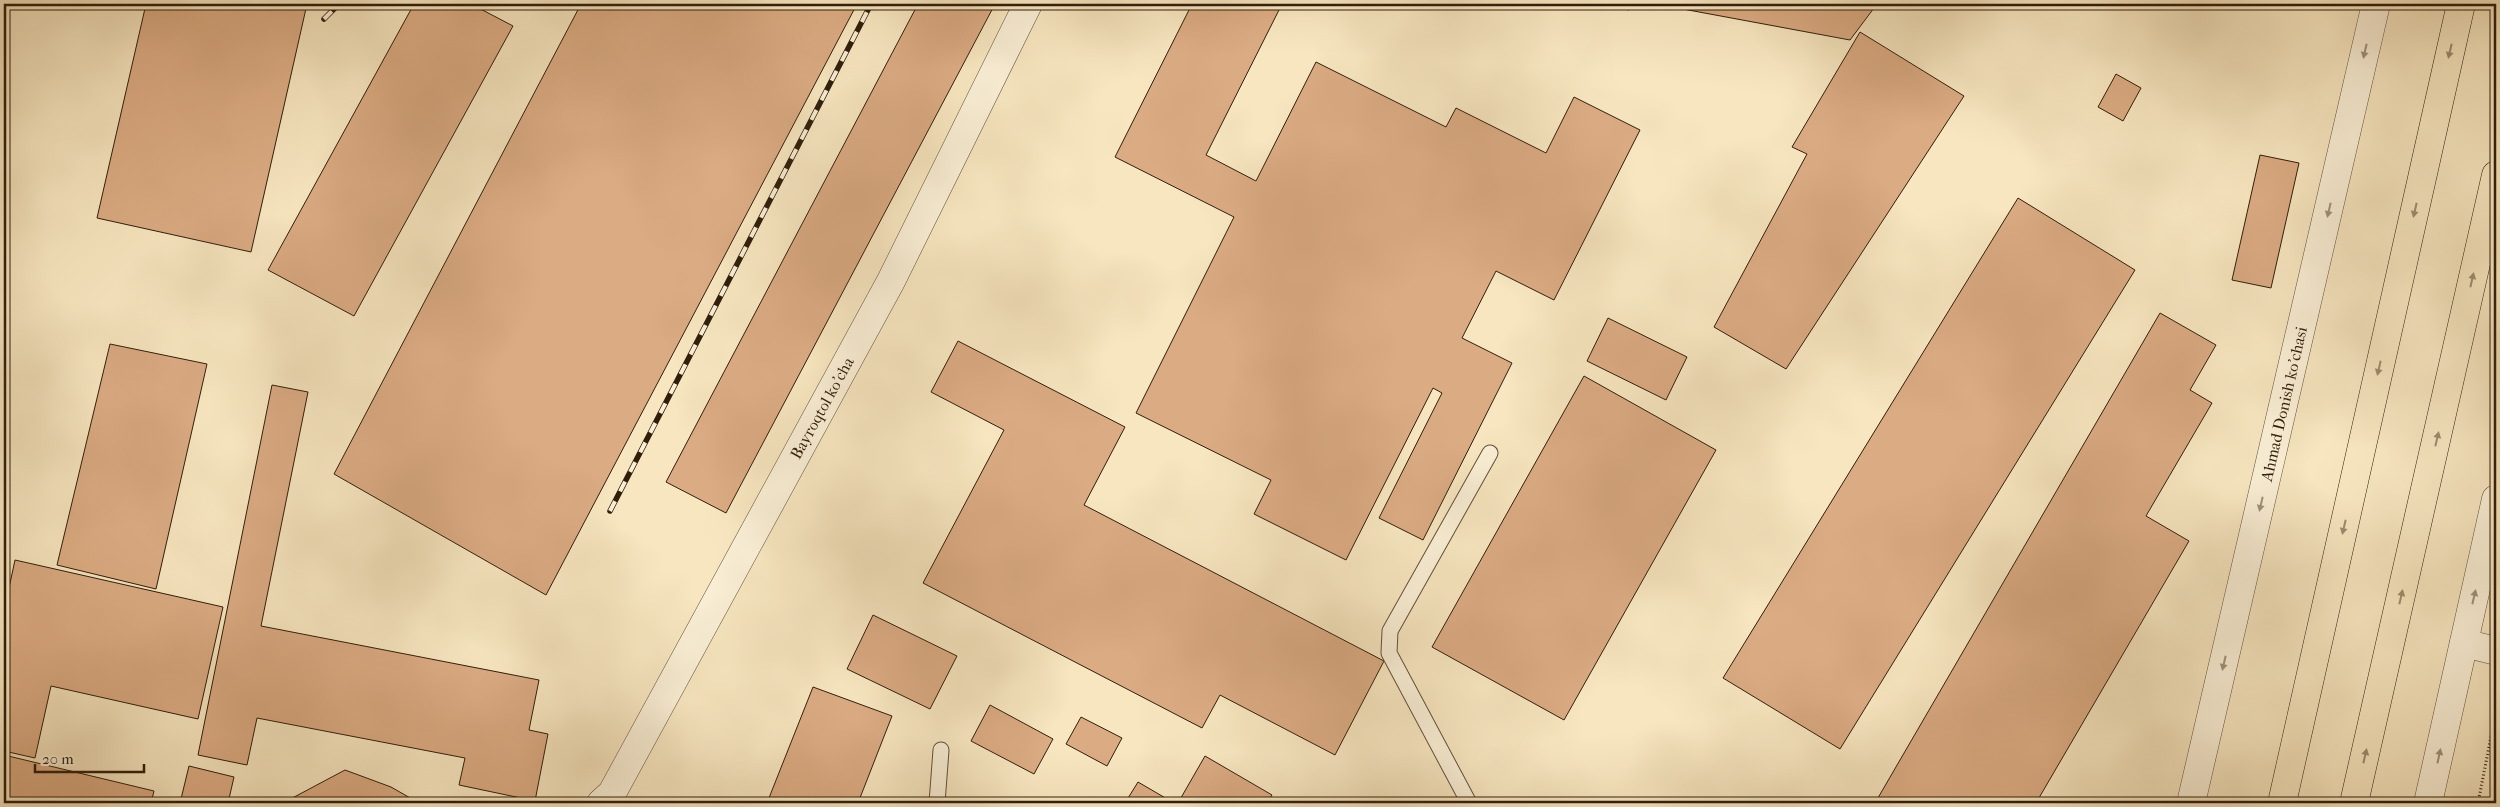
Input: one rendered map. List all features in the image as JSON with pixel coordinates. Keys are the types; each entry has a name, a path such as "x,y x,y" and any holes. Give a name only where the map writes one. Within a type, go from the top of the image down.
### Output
{"main road":[{"path":"2282,803 2461,4"},
{"path":"2354,803 2496,175"}],"street":[{"name":"Bayroqtol ko'cha","path":"601,803 612,792 891,281 1028,4"},
{"name":"Ahmad Donish ko'chasi","path":"2192,803 2376,4"},
{"path":"2428,803 2496,499"},
{"path":"2464,643 2496,651"}],"lane":[{"path":"1469,803 1389,652 1390,631 1490,453"},
{"path":"937,803 941,750"}],"path":[{"path":"2478,803 2496,711"}],"building":[{"path":"146,4 307,4 251,252 97,218"},
{"path":"414,4 471,4 513,26 354,316 268,270"},
{"path":"581,4 857,4 546,595 334,474"},
{"path":"918,4 995,4 726,513 666,482"},
{"path":"1192,4 1282,4 1206,155 1256,181 1316,62 1446,127 1456,108 1546,153 1574,97 1640,130 1554,300 1496,271 1462,338 1512,363 1423,540 1379,518 1442,393 1433,388 1346,560 1254,514 1271,480 1136,413 1234,217 1115,157"},
{"path":"1604,4 1632,4 1629,10"},
{"path":"1656,4 1877,4 1850,40"},
{"path":"1860,32 1964,96 1786,369 1714,327 1807,154 1792,147"},
{"path":"2116,74 2141,88 2123,121 2098,107"},
{"path":"2260,155 2299,163 2271,288 2232,280"},
{"path":"2018,198 2135,270 1840,749 1723,678"},
{"path":"2160,313 2216,345 2190,390 2212,403 2146,516 2189,541 2036,803 1875,803"},
{"path":"1608,318 1687,357 1666,400 1587,361"},
{"path":"958,341 1125,427 1084,505 1384,661 1335,755 1220,695 1202,728 923,583 1004,430 931,392"},
{"path":"110,344 207,364 156,589 57,565"},
{"path":"1584,376 1716,450 1564,720 1432,647"},
{"path":"272,385 308,392 261,626 539,680 529,730 548,734 535,801 459,785 465,758 257,718 247,765 198,755"},
{"path":"15,560 223,607 198,719 51,686 35,758 4,751 4,611"},
{"path":"873,615 957,656 930,709 847,669"},
{"path":"813,687 892,716 858,803 767,803"},
{"path":"990,705 1053,739 1034,774 971,741"},
{"path":"1081,717 1122,738 1107,766 1066,744"},
{"path":"4,755 154,791 151,803 4,803"},
{"path":"1205,756 1272,795 1267,803 1178,803"},
{"path":"189,766 234,777 228,803 180,803"},
{"path":"345,770 391,787 419,803 283,803"},
{"path":"1138,782 1174,803 1125,803"},
{"path":"445,799 462,803 442,803"}],"railway":[{"path":"324,19 339,4"},
{"path":"610,511 871,4"}]}
